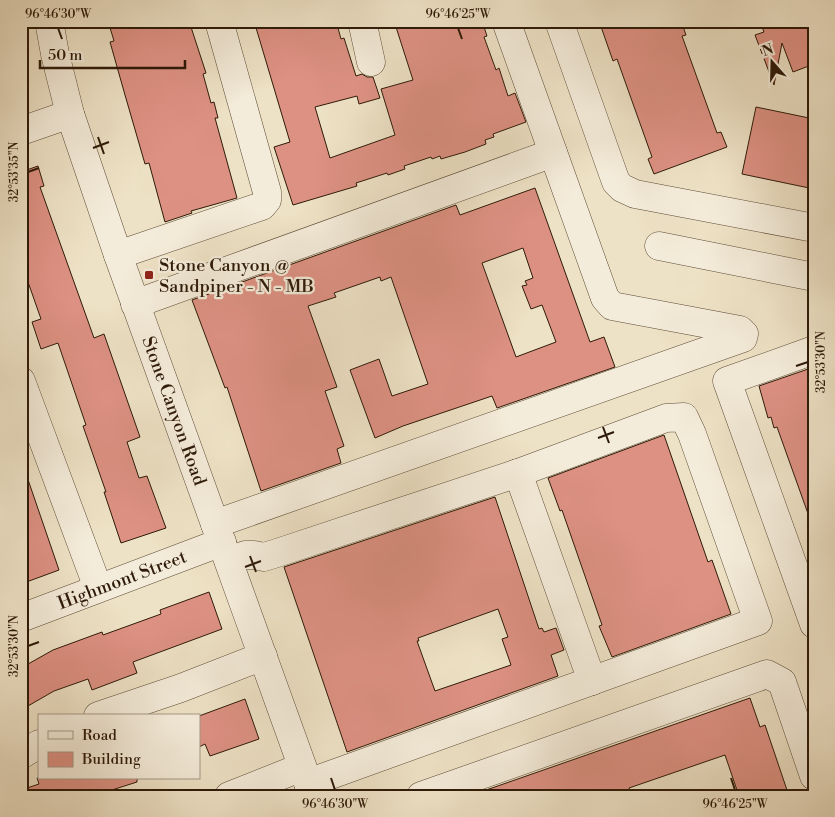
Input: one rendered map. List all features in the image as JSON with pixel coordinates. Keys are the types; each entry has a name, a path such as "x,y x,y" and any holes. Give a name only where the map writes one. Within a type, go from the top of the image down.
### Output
{"street":[{"name":"Stone Canyon Road","path":"49,21 70,114 135,304 308,782"},
{"path":"118,255 262,206 267,200 267,192 219,21"},
{"path":"362,21 370,62"},
{"path":"222,542 743,338 744,334 740,330 609,304 605,298 506,21"},
{"path":"559,21 616,182 622,188 635,194 814,228"},
{"path":"21,131 70,114"},
{"path":"135,304 553,152"},
{"path":"659,246 814,277"},
{"path":"814,350 727,381 814,624"},
{"path":"21,381 98,588"},
{"path":"222,542 245,555 264,557 518,473 666,418 684,417 692,434 758,621 592,682 308,782 229,796"},
{"path":"518,473 592,682"},
{"name":"Highmont Street","path":"21,618 222,542"},
{"path":"104,714 181,688 263,656"},
{"path":"421,796 767,674 782,682 814,776"},
{"path":"21,755 38,745"}],"building":[{"path":"108,21 189,21 206,73 203,74 211,103 214,102 218,118 215,118 237,198 191,211 192,213 165,222 149,163 145,164 125,95 110,42 114,41"},
{"path":"254,21 336,21 341,39 344,38 356,76 362,74 367,77 373,77 380,98 359,104 357,96 315,107 330,158 395,135 381,89 413,80 395,24 405,21 482,21 487,36 484,37 496,70 499,68 508,96 515,93 526,122 493,134 494,137 485,140 486,144 465,152 441,159 440,156 432,159 431,157 404,166 405,169 388,175 387,173 356,183 357,186 293,205 274,147 290,142"},
{"path":"599,21 681,21 686,35 682,36 717,133 721,132 727,147 654,174 648,159 652,157 617,59 613,61"},
{"path":"774,21 814,21 814,64 793,72 782,43 774,85 755,35 764,32 762,27"},
{"path":"756,107 814,119 814,189 742,174"},
{"path":"38,166 44,186 40,187 94,338 104,334 140,437 127,442 139,478 147,476 166,528 121,543 83,426 86,425 58,343 41,349 32,322 41,319 28,282 21,284 21,172"},
{"path":"535,188 590,342 604,337 615,367 497,408 492,396 403,426 375,438 350,370 379,359 392,396 428,384 391,277 381,281 380,277 334,293 336,297 308,306 337,387 325,391 344,446 337,449 341,463 261,491 227,387 225,388 192,300 456,205 460,215","holes":["523,248 533,278 525,281 527,285 522,286 531,309 542,305 556,342 516,357 482,263"]},
{"path":"814,367 814,522 811,522 777,427 774,428 771,417 768,418 759,386"},
{"path":"664,435 708,562 712,560 731,614 612,657 599,626 602,625 562,510 560,511 548,478"},
{"path":"21,465 23,465 59,570 21,584"},
{"path":"495,497 539,629 542,628 544,632 556,628 564,650 551,655 558,676 347,752 284,567","holes":["498,609 508,637 502,639 511,665 435,691 417,641 419,641 418,638"]},
{"path":"209,592 222,629 133,662 137,673 92,690 88,679 54,691 21,710 21,668 53,650 102,632 103,635 161,614 160,610"},
{"path":"750,698 760,727 765,725 789,796 739,796 725,755 629,788 630,791 615,796 469,796"},
{"path":"245,699 259,739 210,756 205,744 200,746 200,716"},
{"path":"37,778 38,780 137,780 137,782 93,796 21,796 21,790 39,784"}],"place":[{"name":"Stone Canyon @ Sandpiper - N - MB","path":"149,275"}]}
